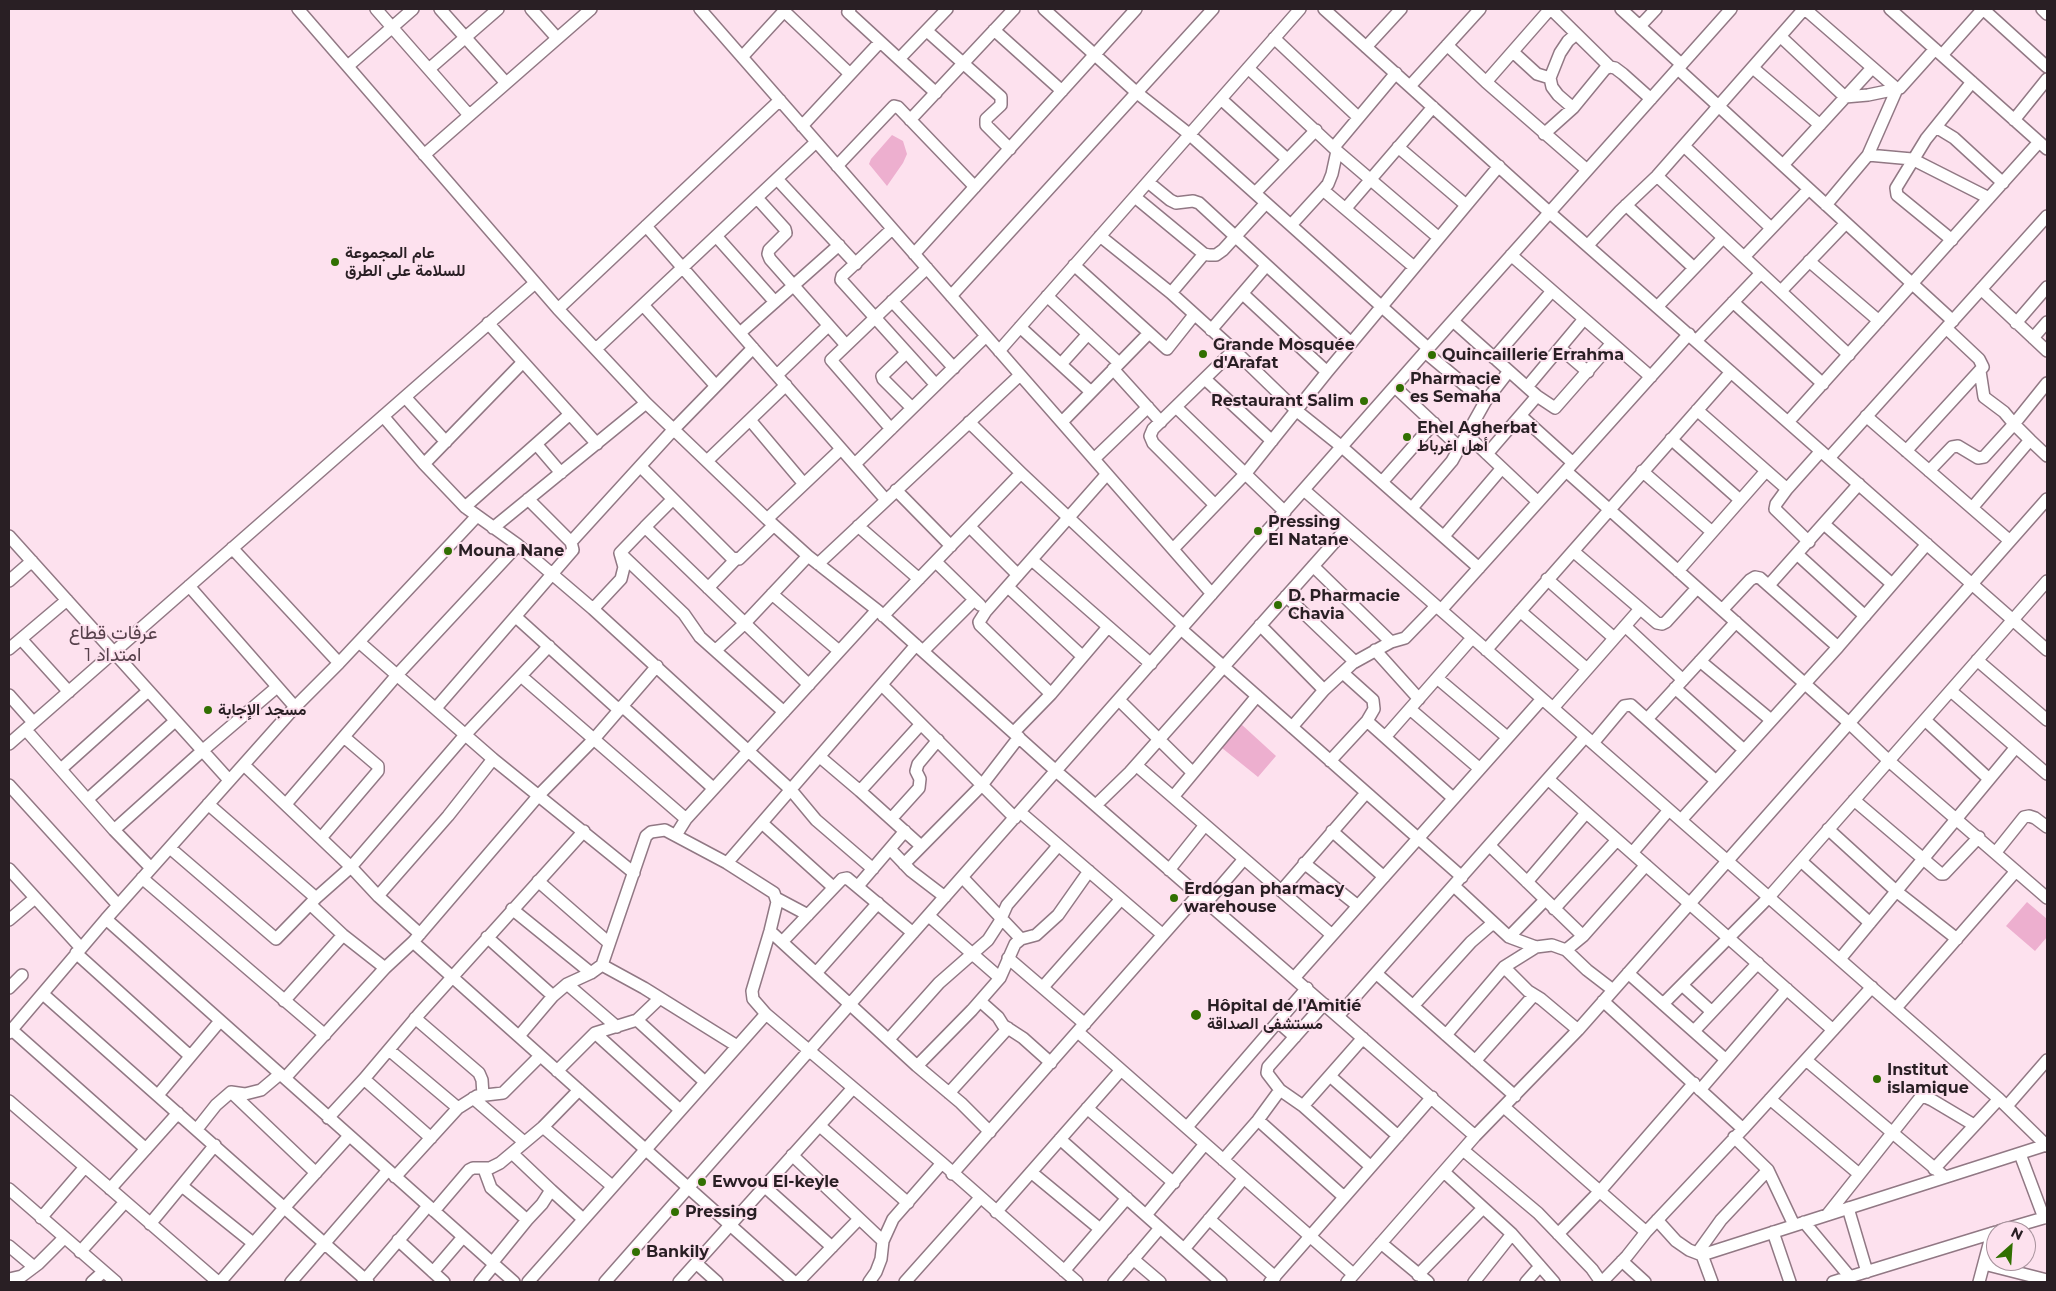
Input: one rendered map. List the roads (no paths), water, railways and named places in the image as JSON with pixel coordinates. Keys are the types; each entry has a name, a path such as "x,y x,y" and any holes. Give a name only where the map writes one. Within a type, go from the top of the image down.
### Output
{"street":[{"path":"298,9 534,283 646,403 707,462 808,556 880,613 1056,771 1475,1136"},
{"path":"376,9 469,115"},
{"path":"348,66 413,9"},
{"path":"440,9 506,83"},
{"path":"429,69 498,9"},
{"path":"532,9 557,38"},
{"path":"424,155 591,9"},
{"path":"850,9 848,12 850,14 936,93"},
{"path":"899,59 947,9"},
{"path":"910,120 1014,9"},
{"path":"1044,9 1136,92 1189,134 1382,306 1427,350 1485,402"},
{"path":"951,296 1213,9"},
{"path":"999,351 1300,9"},
{"path":"1324,9 1588,246 2047,650"},
{"path":"1366,47 1401,9"},
{"path":"1410,86 1480,9"},
{"path":"1486,82 1551,9 1610,67 1623,74 1650,99"},
{"path":"1621,9 1719,106 1912,284 1950,324 1983,363 1980,371 1906,451"},
{"path":"1640,26 1656,9"},
{"path":"605,1282 1511,255 1732,9"},
{"path":"1588,246 1626,205 1657,176 1804,9 1898,89"},
{"path":"1788,422 2003,183 2043,146 1890,9"},
{"path":"1780,36 1845,97 1868,95 1900,88 1983,9 2047,67"},
{"path":"2042,9 2047,14"},
{"path":"742,57 785,10 850,74"},
{"path":"707,11 742,57 1212,594"},
{"path":"914,254 1095,54 1129,11"},
{"path":"926,30 1001,97 1001,104 986,119 986,125 1010,149"},
{"path":"994,30 1062,91"},
{"path":"1572,108 1552,87 1550,78 1560,53 1568,41 1576,35"},
{"path":"1274,38 1358,117"},
{"path":"802,126 880,42"},
{"path":"1447,45 1544,134 1587,170"},
{"path":"1513,52 1537,74 1550,78"},
{"path":"1544,134 1572,108 1605,69 1610,67"},
{"path":"1248,68 1370,180 1439,238"},
{"path":"1752,68 1820,125"},
{"path":"1783,165 1872,68"},
{"path":"1291,225 1328,184 1332,174 1336,149 1358,117 1396,73"},
{"path":"2014,120 2047,79"},
{"path":"1952,240 1897,195 1896,188 1912,159 1972,82"},
{"path":"1826,205 1868,155 1898,89"},
{"path":"1221,99 1287,159"},
{"path":"558,309 780,100"},
{"path":"837,166 891,108 898,107 975,187"},
{"path":"1346,208 1433,107"},
{"path":"1936,127 1954,138 2003,183"},
{"path":"1255,193 1316,130"},
{"path":"596,349 816,142"},
{"path":"1684,146 1771,228"},
{"path":"1398,147 1466,205"},
{"path":"1868,155 1912,159 1990,198"},
{"path":"1172,549 1246,473 1327,372 1499,166"},
{"path":"1657,176 1849,355"},
{"path":"777,179 856,264"},
{"path":"1148,182 1170,200 1199,203 1351,343"},
{"path":"1323,190 1414,268"},
{"path":"1744,257 1808,190"},
{"path":"1135,197 1204,254 1216,254 1235,238 1266,203"},
{"path":"757,198 785,229 784,236 769,250 768,254 792,285 846,345"},
{"path":"1626,205 1694,268"},
{"path":"1810,542 1775,509 1776,504 1787,489 1866,416 2046,222"},
{"path":"1781,291 1846,223"},
{"path":"646,226 886,500"},
{"path":"892,229 841,280 936,385"},
{"path":"716,236 775,302"},
{"path":"1100,236 1171,293 1297,411 1342,446 1479,568"},
{"path":"1657,306 1724,238"},
{"path":"740,333 839,245"},
{"path":"1171,293 1204,254"},
{"path":"1511,255 1651,377"},
{"path":"1809,261 1879,321"},
{"path":"1074,265 1167,349 1194,315"},
{"path":"1211,330 1266,266"},
{"path":"891,428 832,362 832,357 926,268"},
{"path":"1292,727 1324,690 1355,662 1391,642 1405,638 1438,608 1479,568 1651,377 1733,302 1761,273"},
{"path":"9,744 534,283"},
{"path":"2016,323 2047,287"},
{"path":"1981,290 2047,351"},
{"path":"1494,358 1552,291"},
{"path":"1243,294 1327,372"},
{"path":"1047,296 1088,334 1162,422"},
{"path":"892,301 954,368"},
{"path":"1733,302 1823,384"},
{"path":"643,305 716,386"},
{"path":"1527,387 1584,319"},
{"path":"1453,321 1537,396 1555,408 1612,343"},
{"path":"2033,338 2047,322"},
{"path":"488,323 597,444"},
{"path":"777,375 828,326"},
{"path":"1020,327 1091,392"},
{"path":"1062,422 1149,333"},
{"path":"1061,364 1088,334"},
{"path":"855,464 986,336"},
{"path":"571,542 674,430 753,348"},
{"path":"1560,348 1588,372"},
{"path":"1215,505 1153,443 1150,436 1153,429 1177,408 1234,350"},
{"path":"906,353 882,376 912,408"},
{"path":"424,464 523,362"},
{"path":"1412,508 1452,461 1468,436 1485,402 1509,371"},
{"path":"1980,371 1984,398 2004,412 2047,456"},
{"path":"1486,650 1731,372"},
{"path":"818,564 1020,374"},
{"path":"1205,378 1272,441"},
{"path":"1929,470 1952,446 1958,446 1978,458 1984,457 2047,383"},
{"path":"707,462 786,385"},
{"path":"1395,387 1460,448"},
{"path":"405,396 446,442"},
{"path":"1486,454 1537,396"},
{"path":"493,528 646,403"},
{"path":"1094,459 1148,407"},
{"path":"1177,408 1285,512"},
{"path":"1697,410 1787,489"},
{"path":"465,507 570,414"},
{"path":"382,416 465,507 518,545 593,609 791,790 816,820 873,869"},
{"path":"1521,416 1609,509 1805,683 1889,761 2047,898"},
{"path":"1866,416 2010,541"},
{"path":"750,420 804,484"},
{"path":"969,422 1223,667 1418,838 1492,923 1509,937 1536,947"},
{"path":"1382,482 1434,423"},
{"path":"1468,436 1538,502"},
{"path":"1671,439 1740,500"},
{"path":"1972,508 2030,440"},
{"path":"537,445 561,473"},
{"path":"708,588 739,558 804,484 841,449"},
{"path":"641,466 732,558 736,559"},
{"path":"1444,536 1502,468"},
{"path":"1678,571 1766,470"},
{"path":"1642,471 1712,532"},
{"path":"676,835 686,819 713,788 839,651 919,579 1022,474"},
{"path":"1051,694 980,626 981,618 1107,474"},
{"path":"1769,585 1810,542 1859,484"},
{"path":"896,490 951,546"},
{"path":"1304,490 2003,1102 2047,1146 1700,1253 1689,1250 1676,1241 1656,1220"},
{"path":"620,553 673,498"},
{"path":"1008,958 1043,987 1121,1070 1310,1237 1350,1280 1475,1136 1578,1030 2047,499"},
{"path":"436,708 573,550 571,542 528,500"},
{"path":"146,1149 10,1031 118,905 295,707 339,664 477,516"},
{"path":"1824,524 1892,584"},
{"path":"858,526 919,579"},
{"path":"644,527 809,685"},
{"path":"970,527 1018,575"},
{"path":"1096,806 1160,739 1347,528"},
{"path":"9,536 229,780"},
{"path":"1681,820 1838,647 1927,544"},
{"path":"286,804 398,675 518,545"},
{"path":"232,548 339,664"},
{"path":"1573,550 1640,609 1662,624 1697,588"},
{"path":"593,609 621,579 624,567 620,553"},
{"path":"620,553 684,614 700,637 784,712"},
{"path":"1797,554 1865,616"},
{"path":"716,650 745,623 808,556"},
{"path":"1032,560 1151,664"},
{"path":"9,581 32,561"},
{"path":"936,562 986,611"},
{"path":"1313,566 1391,642"},
{"path":"1722,610 1756,577 1769,585 1838,647"},
{"path":"1548,579 1614,638"},
{"path":"1663,1004 1768,897 2047,581"},
{"path":"189,586 295,707"},
{"path":"1008,587 1082,656"},
{"path":"772,594 839,651"},
{"path":"1286,596 1355,662"},
{"path":"9,649 67,600"},
{"path":"727,863 882,685 974,600"},
{"path":"1553,708 1640,609"},
{"path":"1520,611 1587,669"},
{"path":"516,616 548,646 713,788"},
{"path":"1647,719 1736,622"},
{"path":"1260,625 1324,690"},
{"path":"1625,626 1744,750"},
{"path":"904,864 982,785 1016,735 1108,627"},
{"path":"1386,736 1472,638"},
{"path":"21,639 69,692"},
{"path":"359,642 465,735 634,873"},
{"path":"170,848 276,939 313,901 351,867 465,735 548,646"},
{"path":"1375,650 1419,699"},
{"path":"1978,660 2047,720"},
{"path":"1700,661 1771,720"},
{"path":"197,1129 216,1105 231,1092 245,1094 261,1090 282,1076 325,1035 385,968 417,938 539,795 594,739 657,666"},
{"path":"1330,761 1367,721 1374,709 1373,700 1343,673"},
{"path":"521,676 686,819"},
{"path":"1438,678 1507,737"},
{"path":"882,685 982,785 1058,846 1163,935"},
{"path":"114,830 277,687"},
{"path":"1951,690 2043,770 2047,758"},
{"path":"61,769 148,691"},
{"path":"9,695 61,769 114,830 152,868"},
{"path":"1173,797 1257,696"},
{"path":"1294,978 1542,699"},
{"path":"1119,700 1192,773"},
{"path":"1338,1016 1548,779 1627,704 1631,705 1716,781"},
{"path":"1410,709 1480,769"},
{"path":"1925,720 1990,779"},
{"path":"88,799 175,721"},
{"path":"1367,721 1453,798"},
{"path":"860,791 921,724"},
{"path":"321,838 378,772 378,766 344,737"},
{"path":"891,819 919,788 920,779 916,771 918,764 938,740"},
{"path":"1840,959 2016,747"},
{"path":"820,757 921,846"},
{"path":"378,896 448,816 494,759"},
{"path":"244,765 351,867 451,977 796,1282 859,1219"},
{"path":"1136,765 1332,935"},
{"path":"1548,779 1833,1030"},
{"path":"9,785 118,905"},
{"path":"1280,890 1366,792"},
{"path":"1854,800 1938,873 1944,874 1979,838"},
{"path":"208,804 313,901 343,935 385,968"},
{"path":"1632,853 1669,810"},
{"path":"1527,882 1586,813"},
{"path":"1996,852 2024,817 2035,818 2047,827"},
{"path":"762,823 833,887"},
{"path":"1169,870 1205,825"},
{"path":"1828,829 1896,892 1957,938"},
{"path":"519,1036 553,996 566,984 591,973 602,964 646,836 651,832 665,830 676,835 727,863 769,889 776,898 808,915"},
{"path":"328,1118 451,977 584,831"},
{"path":"858,886 905,831"},
{"path":"1332,831 1384,877"},
{"path":"1554,909 1617,840"},
{"path":"889,1039 939,983 988,940 1002,918 1007,905 1058,846"},
{"path":"1490,846 1583,936"},
{"path":"890,849 904,864 946,897"},
{"path":"952,1174 1163,935 1244,859"},
{"path":"1800,861 1870,923"},
{"path":"1304,863 1358,906"},
{"path":"1566,950 1583,936 1646,865"},
{"path":"9,869 79,951 190,1056"},
{"path":"1896,1008 2016,871"},
{"path":"917,1066 1000,978 1015,944 1022,939 1036,935 1058,914 1089,872"},
{"path":"962,877 1022,939"},
{"path":"142,878 325,1035"},
{"path":"782,942 842,878 847,878 858,886 913,933"},
{"path":"538,881 609,943"},
{"path":"9,920 35,898"},
{"path":"776,898 770,931 752,990 753,998 766,1014 809,1052 942,1164 1077,1282"},
{"path":"1043,987 1121,899"},
{"path":"1509,937 1545,900"},
{"path":"816,973 878,903"},
{"path":"512,910 591,973"},
{"path":"929,916 1000,978"},
{"path":"106,919 514,1282"},
{"path":"1413,1006 1471,942 1492,923"},
{"path":"770,931 990,1132"},
{"path":"284,1001 343,935"},
{"path":"487,937 553,996"},
{"path":"1446,1035 1504,967 1536,947 1552,945 1566,950 1612,990"},
{"path":"1694,1031 1758,963"},
{"path":"602,964 737,1046"},
{"path":"1504,967 1534,995 1578,1030"},
{"path":"1628,972 1725,1059"},
{"path":"1377,974 1514,1096"},
{"path":"9,988 22,975"},
{"path":"566,984 617,1027"},
{"path":"1682,985 1711,1012"},
{"path":"1187,1127 1307,988"},
{"path":"1463,1150 1538,1213 1592,1269 1601,1282 1622,1261 1656,1220 1770,1100 1872,988"},
{"path":"1558,1234 1697,1086 1725,1059 1786,989"},
{"path":"43,994 216,1145 366,1281 398,1240 470,1170 473,1168 484,1169 495,1165 512,1153 543,1127 579,1090"},
{"path":"1474,1061 1534,995"},
{"path":"558,1071 595,1033 636,1020 660,998"},
{"path":"980,1001 1008,1028 1024,1038 1051,1063"},
{"path":"1603,1001 1743,1129"},
{"path":"1324,1004 1268,1067 1267,1073 1280,1090 1303,1106 1370,1166"},
{"path":"528,1282 766,1014"},
{"path":"416,1018 480,1073 482,1080 478,1096"},
{"path":"636,1020 705,1082"},
{"path":"158,1095 220,1021"},
{"path":"1278,1022 1295,1037"},
{"path":"949,1093 1008,1028"},
{"path":"595,1033 680,1110"},
{"path":"1303,1106 1363,1038"},
{"path":"389,1050 458,1108"},
{"path":"291,1282 325,1242 392,1173 431,1138 458,1108 478,1096 503,1093 540,1056"},
{"path":"1806,1060 1945,1178"},
{"path":"1934,1169 1974,1125 2045,1067"},
{"path":"996,1212 1121,1070"},
{"path":"1330,1076 1398,1136"},
{"path":"364,1079 431,1138"},
{"path":"679,1282 853,1088"},
{"path":"1223,1160 1258,1120 1280,1090"},
{"path":"231,1092 316,1173"},
{"path":"478,1096 524,1142"},
{"path":"1209,1219 1272,1280 1432,1097"},
{"path":"1827,1215 1917,1100 1925,1097 1974,1125"},
{"path":"1770,1100 1859,1174"},
{"path":"9,1101 213,1280 253,1243 350,1136"},
{"path":"1504,1107 1646,1232"},
{"path":"1087,1108 1174,1182"},
{"path":"110,1189 178,1113"},
{"path":"1258,1120 1344,1197"},
{"path":"820,1126 908,1203"},
{"path":"543,1127 612,1186"},
{"path":"1734,1137 1768,1170 1799,1224 1850,1277"},
{"path":"1060,1139 1221,1282"},
{"path":"1146,1215 1206,1144"},
{"path":"150,1224 216,1145"},
{"path":"512,1153 584,1218"},
{"path":"2020,1154 2046,1217 2032,1221"},
{"path":"792,1156 883,1241"},
{"path":"868,1282 876,1272 881,1259 883,1241 893,1219 942,1164"},
{"path":"41,1218 85,1167"},
{"path":"484,1169 491,1188 527,1220"},
{"path":"1700,1253 1721,1220 1768,1170"},
{"path":"1031,1172 1100,1229"},
{"path":"1444,1172 1512,1234 1554,1282"},
{"path":"1184,1249 1244,1178"},
{"path":"182,1186 253,1243"},
{"path":"764,1186 832,1247"},
{"path":"9,1189 116,1282"},
{"path":"480,1282 551,1190"},
{"path":"905,1282 980,1198"},
{"path":"1064,1271 1127,1198"},
{"path":"80,1252 125,1202"},
{"path":"1418,1275 1483,1208"},
{"path":"1848,1208 1867,1272"},
{"path":"1114,1282 1160,1228"},
{"path":"1773,1232 1790,1282"},
{"path":"1474,1282 1512,1234"},
{"path":"1833,1282 1986,1235"},
{"path":"434,1272 463,1237"},
{"path":"9,1279 22,1276 64,1238"},
{"path":"398,1240 444,1282"},
{"path":"1381,1243 1428,1282"},
{"path":"9,1246 34,1267"},
{"path":"1700,1253 1712,1282"},
{"path":"1979,1282 1986,1258"},
{"path":"1133,1259 1160,1282"},
{"path":"1622,1261 1645,1282"},
{"path":"696,1263 717,1282"},
{"path":"1984,1264 2047,1280"},
{"path":"1526,1282 1540,1266"},
{"path":"92,1282 103,1272"}],"place":[{"name":"عام المجموعة للسلامة على الطرق","path":"335,262"},
{"name":"Grande Mosquée d'Arafat","path":"1203,354"},
{"name":"Quincaillerie Errahma","path":"1432,355"},
{"name":"Pharmacie es Semaha","path":"1400,388"},
{"name":"Restaurant Salim","path":"1364,401"},
{"name":"Ehel Agherbat أهل اغرباط","path":"1407,437"},
{"name":"Pressing El Natane","path":"1258,531"},
{"name":"Mouna Nane","path":"448,551"},
{"name":"D. Pharmacie Chavia","path":"1278,605"},
{"name":"مسجد الإجابة","path":"208,710"},
{"name":"Erdogan pharmacy warehouse","path":"1174,898"},
{"name":"Hôpital de l'Amitié مستشفى الصداقة","path":"1196,1015"},
{"name":"Institut islamique","path":"1877,1079"},
{"name":"Ewvou El-keyle","path":"702,1182"},
{"name":"Pressing","path":"675,1212"},
{"name":"Bankily","path":"636,1252"}],"district":[{"name":"عرفات قطاع 1 امتداد","path":"113,644"}]}
